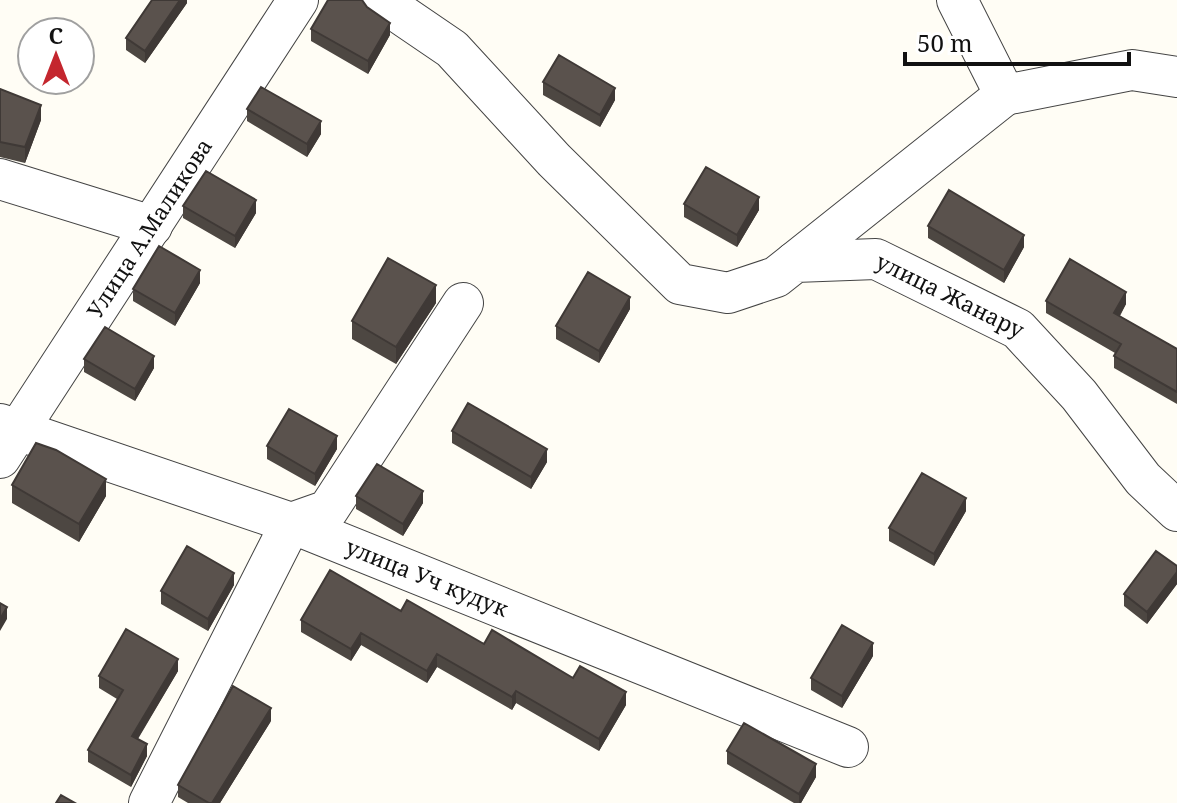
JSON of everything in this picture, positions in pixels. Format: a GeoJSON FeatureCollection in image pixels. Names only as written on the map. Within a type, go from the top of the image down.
{"type":"FeatureCollection","features":[{"type":"Feature","properties":{"kind":"street","name":"Улица А.Маликова"},"geometry":{"type":"LineString","coordinates":[[6,437],[152,226],[298,0]]}},
{"type":"Feature","properties":{"kind":"street","name":"улица Жанару"},"geometry":{"type":"LineString","coordinates":[[380,0],[452,49],[554,160],[680,284],[728,293],[776,277],[795,262],[876,259],[1018,329],[1079,395],[1143,479],[1177,511]]}},
{"type":"Feature","properties":{"kind":"street"},"geometry":{"type":"LineString","coordinates":[[957,0],[1005,95]]}},
{"type":"Feature","properties":{"kind":"street"},"geometry":{"type":"LineString","coordinates":[[795,262],[1005,95],[1132,70],[1177,77]]}},
{"type":"Feature","properties":{"kind":"street"},"geometry":{"type":"LineString","coordinates":[[0,179],[152,226]]}},
{"type":"Feature","properties":{"kind":"street"},"geometry":{"type":"LineString","coordinates":[[149,803],[291,523],[328,510],[463,303]]}},
{"type":"Feature","properties":{"kind":"street","name":"улица Уч кудук"},"geometry":{"type":"LineString","coordinates":[[6,437],[291,523],[848,747]]}},
{"type":"Feature","properties":{"kind":"building"},"geometry":{"type":"Polygon","coordinates":[[[152,0],[180,0],[145,51],[126,38],[152,0]]]}},
{"type":"Feature","properties":{"kind":"building"},"geometry":{"type":"Polygon","coordinates":[[[328,0],[362,0],[390,23],[368,61],[311,29],[328,0]]]}},
{"type":"Feature","properties":{"kind":"building"},"geometry":{"type":"Polygon","coordinates":[[[559,55],[615,88],[600,115],[543,82],[559,55]]]}},
{"type":"Feature","properties":{"kind":"building"},"geometry":{"type":"Polygon","coordinates":[[[261,87],[321,121],[307,144],[247,109],[261,87]]]}},
{"type":"Feature","properties":{"kind":"building"},"geometry":{"type":"Polygon","coordinates":[[[0,89],[41,105],[25,147],[0,142],[0,89]]]}},
{"type":"Feature","properties":{"kind":"building"},"geometry":{"type":"Polygon","coordinates":[[[706,167],[759,197],[737,235],[684,204],[706,167]]]}},
{"type":"Feature","properties":{"kind":"building"},"geometry":{"type":"Polygon","coordinates":[[[206,171],[256,200],[235,236],[183,206],[206,171]]]}},
{"type":"Feature","properties":{"kind":"building"},"geometry":{"type":"Polygon","coordinates":[[[949,190],[1024,235],[1004,270],[928,226],[949,190]]]}},
{"type":"Feature","properties":{"kind":"building"},"geometry":{"type":"Polygon","coordinates":[[[159,246],[200,270],[175,313],[133,289],[159,246]]]}},
{"type":"Feature","properties":{"kind":"building"},"geometry":{"type":"Polygon","coordinates":[[[388,258],[436,285],[396,347],[352,321],[388,258]]]}},
{"type":"Feature","properties":{"kind":"building"},"geometry":{"type":"Polygon","coordinates":[[[1070,259],[1126,292],[1114,313],[1177,349],[1177,392],[1114,356],[1121,344],[1046,301],[1070,259]]]}},
{"type":"Feature","properties":{"kind":"building"},"geometry":{"type":"Polygon","coordinates":[[[588,272],[630,297],[599,351],[556,326],[588,272]]]}},
{"type":"Feature","properties":{"kind":"building"},"geometry":{"type":"Polygon","coordinates":[[[105,327],[154,356],[135,389],[84,359],[105,327]]]}},
{"type":"Feature","properties":{"kind":"building"},"geometry":{"type":"Polygon","coordinates":[[[468,403],[547,449],[531,477],[452,431],[468,403]]]}},
{"type":"Feature","properties":{"kind":"building"},"geometry":{"type":"Polygon","coordinates":[[[289,409],[337,436],[315,474],[267,446],[289,409]]]}},
{"type":"Feature","properties":{"kind":"building"},"geometry":{"type":"Polygon","coordinates":[[[36,443],[56,450],[106,479],[79,524],[12,485],[36,443]]]}},
{"type":"Feature","properties":{"kind":"building"},"geometry":{"type":"Polygon","coordinates":[[[377,464],[423,491],[403,524],[356,496],[377,464]]]}},
{"type":"Feature","properties":{"kind":"building"},"geometry":{"type":"Polygon","coordinates":[[[922,473],[966,498],[934,554],[889,528],[922,473]]]}},
{"type":"Feature","properties":{"kind":"building"},"geometry":{"type":"Polygon","coordinates":[[[187,546],[234,573],[208,619],[161,591],[187,546]]]}},
{"type":"Feature","properties":{"kind":"building"},"geometry":{"type":"Polygon","coordinates":[[[1156,551],[1177,566],[1177,572],[1147,612],[1124,594],[1156,551]]]}},
{"type":"Feature","properties":{"kind":"building"},"geometry":{"type":"Polygon","coordinates":[[[330,570],[401,611],[407,600],[484,644],[492,630],[573,678],[580,666],[626,692],[599,739],[516,691],[512,697],[437,654],[427,671],[361,633],[351,649],[301,620],[330,570]]]}},
{"type":"Feature","properties":{"kind":"building"},"geometry":{"type":"Polygon","coordinates":[[[0,603],[7,607],[0,619],[0,603]]]}},
{"type":"Feature","properties":{"kind":"building"},"geometry":{"type":"Polygon","coordinates":[[[842,625],[873,643],[842,696],[811,678],[842,625]]]}},
{"type":"Feature","properties":{"kind":"building"},"geometry":{"type":"Polygon","coordinates":[[[126,629],[178,659],[132,736],[147,744],[131,775],[88,750],[123,690],[99,676],[126,629]]]}},
{"type":"Feature","properties":{"kind":"building"},"geometry":{"type":"Polygon","coordinates":[[[233,686],[271,708],[212,803],[209,803],[178,785],[233,686]]]}},
{"type":"Feature","properties":{"kind":"building"},"geometry":{"type":"Polygon","coordinates":[[[744,723],[816,764],[799,794],[727,751],[744,723]]]}},
{"type":"Feature","properties":{"kind":"building"},"geometry":{"type":"Polygon","coordinates":[[[61,795],[75,803],[56,803],[61,795]]]}}]}
